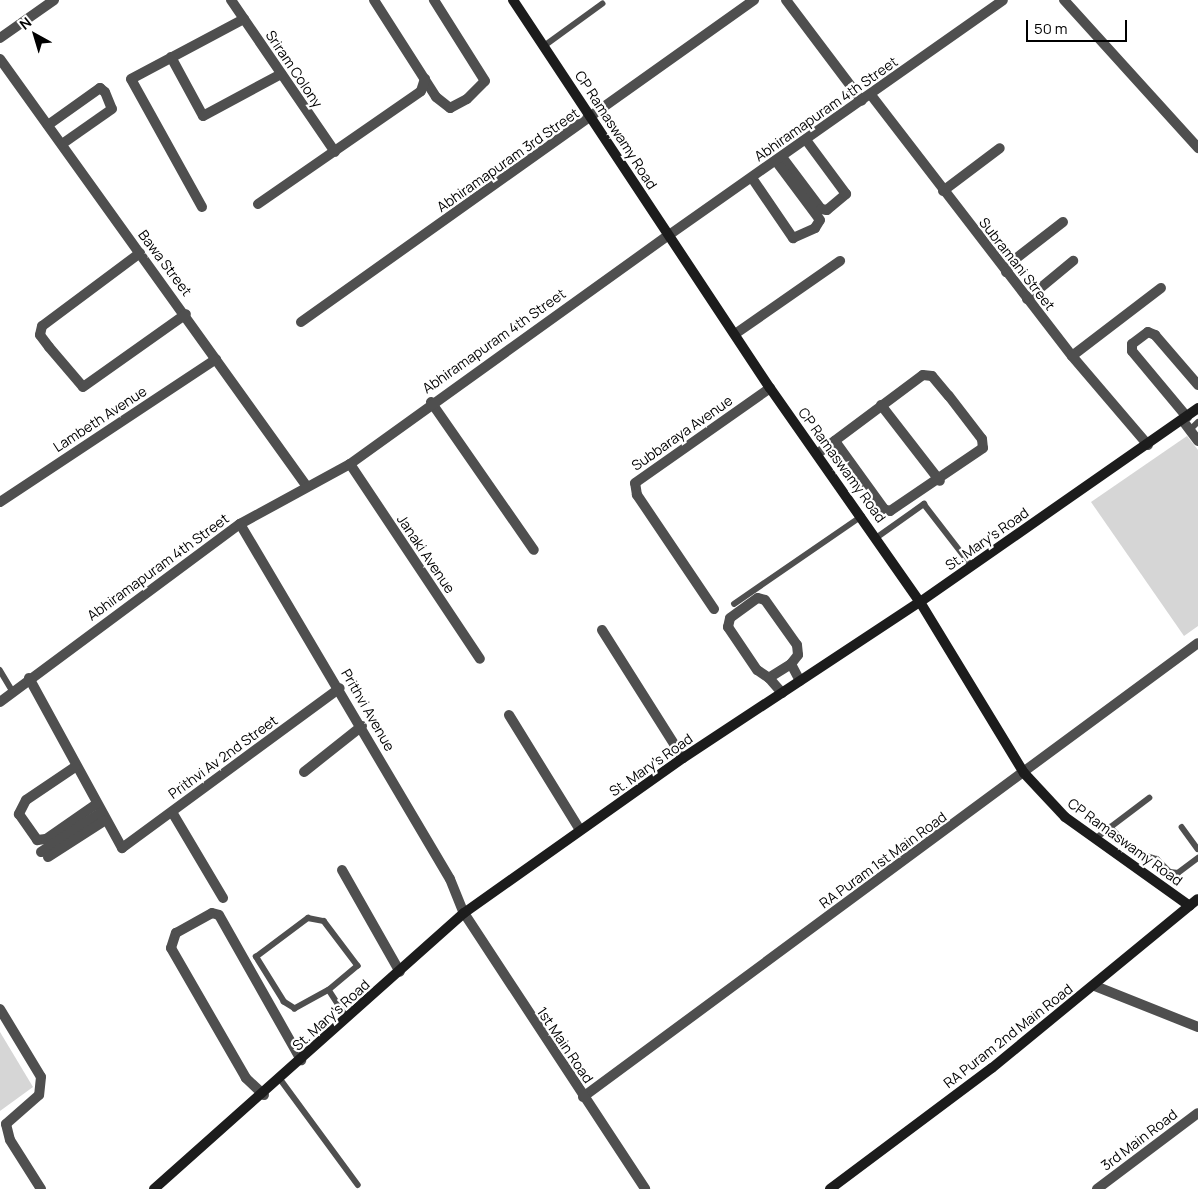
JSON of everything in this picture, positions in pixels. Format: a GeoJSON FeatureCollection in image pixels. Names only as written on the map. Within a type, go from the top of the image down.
{"type":"FeatureCollection","features":[{"type":"Feature","properties":{"kind":"main road","name":"CP Ramaswamy Road"},"geometry":{"type":"LineString","coordinates":[[513,0],[770,388],[862,516],[920,602],[1024,773],[1065,817],[1095,839],[1195,904]]}},
{"type":"Feature","properties":{"kind":"main road","name":"St. Mary's Road"},"geometry":{"type":"LineString","coordinates":[[154,1189],[264,1095],[464,913],[683,758],[920,602],[1148,445],[1198,408]]}},
{"type":"Feature","properties":{"kind":"main road","name":"RA Puram 2nd Main Road"},"geometry":{"type":"LineString","coordinates":[[830,1189],[1095,986],[1195,904]]}},
{"type":"Feature","properties":{"kind":"street"},"geometry":{"type":"LineString","coordinates":[[0,38],[54,0]]}},
{"type":"Feature","properties":{"kind":"street","name":"Sriram Colony"},"geometry":{"type":"LineString","coordinates":[[231,0],[335,152]]}},
{"type":"Feature","properties":{"kind":"street"},"geometry":{"type":"LineString","coordinates":[[374,0],[425,79],[450,108],[467,99],[485,81],[434,0]]}},
{"type":"Feature","properties":{"kind":"street","name":"Abhiramapuram 3rd Street"},"geometry":{"type":"LineString","coordinates":[[301,322],[592,119],[754,0]]}},
{"type":"Feature","properties":{"kind":"street"},"geometry":{"type":"LineString","coordinates":[[786,0],[862,101]]}},
{"type":"Feature","properties":{"kind":"street","name":"Abhiramapuram 4th Street"},"geometry":{"type":"LineString","coordinates":[[0,702],[29,678],[240,524],[306,484],[350,464],[431,402],[871,95],[1003,0]]}},
{"type":"Feature","properties":{"kind":"street"},"geometry":{"type":"LineString","coordinates":[[1064,0],[1198,148]]}},
{"type":"Feature","properties":{"kind":"street"},"geometry":{"type":"LineString","coordinates":[[202,207],[131,79],[244,19]]}},
{"type":"Feature","properties":{"kind":"street"},"geometry":{"type":"LineString","coordinates":[[171,57],[202,116],[281,74]]}},
{"type":"Feature","properties":{"kind":"street","name":"Bawa Street"},"geometry":{"type":"LineString","coordinates":[[0,59],[140,254],[186,314],[306,484]]}},
{"type":"Feature","properties":{"kind":"street"},"geometry":{"type":"LineString","coordinates":[[258,204],[335,152],[421,90],[425,79]]}},
{"type":"Feature","properties":{"kind":"street"},"geometry":{"type":"LineString","coordinates":[[48,126],[93,92],[100,88],[105,92],[112,110],[62,144]]}},
{"type":"Feature","properties":{"kind":"street","name":"Subramani Street"},"geometry":{"type":"LineString","coordinates":[[871,95],[943,191],[1072,356],[1148,445]]}},
{"type":"Feature","properties":{"kind":"street"},"geometry":{"type":"LineString","coordinates":[[779,159],[821,209],[827,210],[846,194],[806,140]]}},
{"type":"Feature","properties":{"kind":"street"},"geometry":{"type":"LineString","coordinates":[[943,191],[1000,148]]}},
{"type":"Feature","properties":{"kind":"street"},"geometry":{"type":"LineString","coordinates":[[752,178],[793,238],[815,228],[820,220],[779,159]]}},
{"type":"Feature","properties":{"kind":"street"},"geometry":{"type":"LineString","coordinates":[[1006,272],[1014,260],[1063,222]]}},
{"type":"Feature","properties":{"kind":"street"},"geometry":{"type":"LineString","coordinates":[[140,254],[42,326],[40,335],[49,347],[83,387],[186,314]]}},
{"type":"Feature","properties":{"kind":"street"},"geometry":{"type":"LineString","coordinates":[[734,334],[840,261]]}},
{"type":"Feature","properties":{"kind":"street"},"geometry":{"type":"LineString","coordinates":[[1027,299],[1073,261]]}},
{"type":"Feature","properties":{"kind":"street"},"geometry":{"type":"LineString","coordinates":[[1072,356],[1161,288]]}},
{"type":"Feature","properties":{"kind":"street"},"geometry":{"type":"LineString","coordinates":[[1198,385],[1156,335],[1148,332],[1132,344],[1132,351],[1185,419],[1190,430],[1198,440]]}},
{"type":"Feature","properties":{"kind":"street","name":"Lambeth Avenue"},"geometry":{"type":"LineString","coordinates":[[0,502],[216,359]]}},
{"type":"Feature","properties":{"kind":"street"},"geometry":{"type":"LineString","coordinates":[[817,454],[923,375],[932,376],[949,396],[982,439],[983,448],[899,509],[884,509],[835,441]]}},
{"type":"Feature","properties":{"kind":"street","name":"Subbaraya Avenue"},"geometry":{"type":"LineString","coordinates":[[714,609],[633,489],[639,480],[770,388]]}},
{"type":"Feature","properties":{"kind":"street"},"geometry":{"type":"LineString","coordinates":[[431,402],[534,550]]}},
{"type":"Feature","properties":{"kind":"street"},"geometry":{"type":"LineString","coordinates":[[881,405],[940,481]]}},
{"type":"Feature","properties":{"kind":"street","name":"Janaki Avenue"},"geometry":{"type":"LineString","coordinates":[[350,464],[480,659]]}},
{"type":"Feature","properties":{"kind":"street","name":"Prithvi Avenue"},"geometry":{"type":"LineString","coordinates":[[240,524],[362,726],[450,879],[464,913]]}},
{"type":"Feature","properties":{"kind":"street"},"geometry":{"type":"LineString","coordinates":[[769,678],[791,664],[798,655],[797,645],[765,600],[758,598],[730,618],[728,627],[757,670],[769,678],[782,693]]}},
{"type":"Feature","properties":{"kind":"street"},"geometry":{"type":"LineString","coordinates":[[602,630],[683,758]]}},
{"type":"Feature","properties":{"kind":"street","name":"RA Puram 1st Main Road"},"geometry":{"type":"LineString","coordinates":[[583,1097],[1198,643]]}},
{"type":"Feature","properties":{"kind":"street"},"geometry":{"type":"LineString","coordinates":[[791,664],[800,681]]}},
{"type":"Feature","properties":{"kind":"street"},"geometry":{"type":"LineString","coordinates":[[29,678],[100,813]]}},
{"type":"Feature","properties":{"kind":"street","name":"Prithvi Av 2nd Street"},"geometry":{"type":"LineString","coordinates":[[100,813],[122,848],[340,688]]}},
{"type":"Feature","properties":{"kind":"street"},"geometry":{"type":"LineString","coordinates":[[509,715],[580,830]]}},
{"type":"Feature","properties":{"kind":"street"},"geometry":{"type":"LineString","coordinates":[[304,772],[362,726]]}},
{"type":"Feature","properties":{"kind":"street"},"geometry":{"type":"LineString","coordinates":[[75,767],[26,800],[19,814],[37,840],[46,839],[100,813]]}},
{"type":"Feature","properties":{"kind":"street"},"geometry":{"type":"LineString","coordinates":[[172,812],[223,898]]}},
{"type":"Feature","properties":{"kind":"street"},"geometry":{"type":"LineString","coordinates":[[45,855],[100,813]]}},
{"type":"Feature","properties":{"kind":"street"},"geometry":{"type":"LineString","coordinates":[[342,870],[400,972]]}},
{"type":"Feature","properties":{"kind":"street"},"geometry":{"type":"LineString","coordinates":[[264,1095],[246,1078],[176,956],[170,943],[176,933],[212,913],[219,915],[302,1060]]}},
{"type":"Feature","properties":{"kind":"street","name":"1st Main Road"},"geometry":{"type":"LineString","coordinates":[[464,913],[645,1189]]}},
{"type":"Feature","properties":{"kind":"street"},"geometry":{"type":"LineString","coordinates":[[1095,986],[1198,1027]]}},
{"type":"Feature","properties":{"kind":"street"},"geometry":{"type":"LineString","coordinates":[[0,1009],[41,1077],[39,1095],[6,1124],[10,1140],[41,1189]]}},
{"type":"Feature","properties":{"kind":"street","name":"3rd Main Road"},"geometry":{"type":"LineString","coordinates":[[1097,1189],[1198,1112]]}},
{"type":"Feature","properties":{"kind":"lane"},"geometry":{"type":"LineString","coordinates":[[544,46],[602,4]]}},
{"type":"Feature","properties":{"kind":"lane"},"geometry":{"type":"LineString","coordinates":[[1190,430],[1198,422]]}},
{"type":"Feature","properties":{"kind":"lane"},"geometry":{"type":"LineString","coordinates":[[876,538],[924,504],[972,566]]}},
{"type":"Feature","properties":{"kind":"lane"},"geometry":{"type":"LineString","coordinates":[[734,604],[862,516]]}},
{"type":"Feature","properties":{"kind":"lane"},"geometry":{"type":"LineString","coordinates":[[0,670],[12,692]]}},
{"type":"Feature","properties":{"kind":"lane"},"geometry":{"type":"LineString","coordinates":[[1095,839],[1149,798]]}},
{"type":"Feature","properties":{"kind":"lane"},"geometry":{"type":"LineString","coordinates":[[1110,827],[1135,852],[1157,860],[1170,872],[1178,873],[1198,858]]}},
{"type":"Feature","properties":{"kind":"lane"},"geometry":{"type":"LineString","coordinates":[[1182,827],[1198,849]]}},
{"type":"Feature","properties":{"kind":"lane"},"geometry":{"type":"LineString","coordinates":[[308,918],[324,921],[358,966],[330,990],[299,1008],[290,1008],[258,962],[258,954],[308,918]]}},
{"type":"Feature","properties":{"kind":"lane"},"geometry":{"type":"LineString","coordinates":[[330,990],[347,1018]]}},
{"type":"Feature","properties":{"kind":"lane"},"geometry":{"type":"LineString","coordinates":[[280,1080],[358,1185]]}},
{"type":"Feature","properties":{"kind":"shaded area"},"geometry":{"type":"Polygon","coordinates":[[[1187,436],[1198,450],[1198,626],[1184,636],[1091,502],[1187,436]]]}},
{"type":"Feature","properties":{"kind":"shaded area"},"geometry":{"type":"Polygon","coordinates":[[[0,1032],[33,1087],[0,1111],[0,1032]]]}}]}
